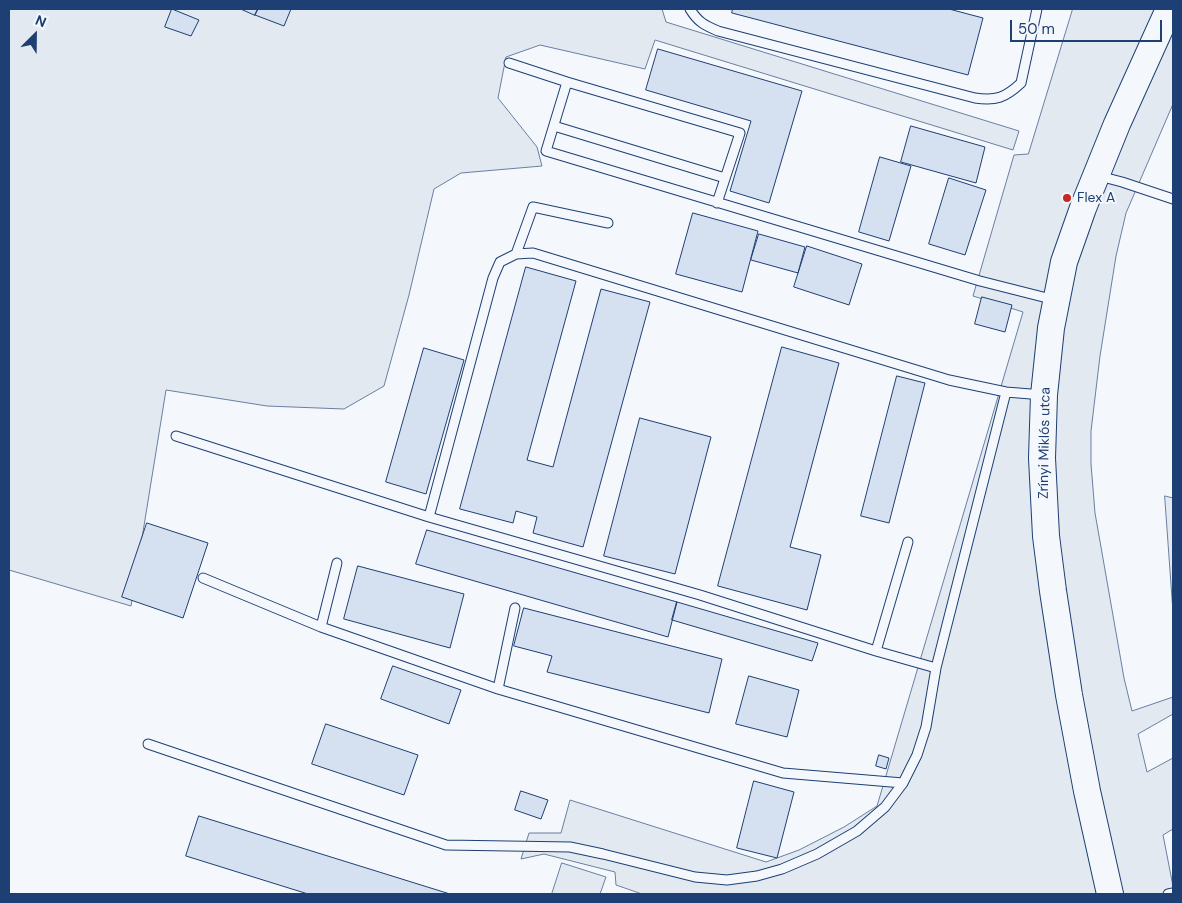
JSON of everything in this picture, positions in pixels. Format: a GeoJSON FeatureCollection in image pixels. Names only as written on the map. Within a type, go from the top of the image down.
{"type":"FeatureCollection","features":[{"type":"Feature","properties":{"kind":"main road","name":"Zrínyi Miklós utca"},"geometry":{"type":"LineString","coordinates":[[1110,894],[1087,791],[1069,695],[1053,591],[1046,536],[1042,467],[1044,396],[1056,300],[1064,262],[1083,208],[1117,124],[1169,9]]}},
{"type":"Feature","properties":{"kind":"lane"},"geometry":{"type":"LineString","coordinates":[[690,9],[705,26],[718,31],[988,100],[1004,95],[1021,83],[1038,9]]}},
{"type":"Feature","properties":{"kind":"lane"},"geometry":{"type":"LineString","coordinates":[[509,63],[740,133],[717,203]]}},
{"type":"Feature","properties":{"kind":"lane"},"geometry":{"type":"LineString","coordinates":[[567,82],[546,152],[980,281],[1056,300]]}},
{"type":"Feature","properties":{"kind":"lane"},"geometry":{"type":"LineString","coordinates":[[554,126],[725,178]]}},
{"type":"Feature","properties":{"kind":"lane"},"geometry":{"type":"LineString","coordinates":[[1096,175],[1173,199]]}},
{"type":"Feature","properties":{"kind":"lane"},"geometry":{"type":"LineString","coordinates":[[516,254],[533,207],[608,223]]}},
{"type":"Feature","properties":{"kind":"lane"},"geometry":{"type":"LineString","coordinates":[[429,517],[493,278],[500,262],[516,254],[532,253],[949,380],[1006,392],[1044,396]]}},
{"type":"Feature","properties":{"kind":"lane"},"geometry":{"type":"LineString","coordinates":[[148,744],[446,845],[570,847],[695,877],[727,880],[757,876],[782,869],[817,854],[857,831],[885,807],[903,783],[917,756],[926,727],[936,668],[1006,392]]}},
{"type":"Feature","properties":{"kind":"lane"},"geometry":{"type":"LineString","coordinates":[[176,436],[429,517],[700,595],[936,668]]}},
{"type":"Feature","properties":{"kind":"lane"},"geometry":{"type":"LineString","coordinates":[[876,651],[908,542]]}},
{"type":"Feature","properties":{"kind":"lane"},"geometry":{"type":"LineString","coordinates":[[321,627],[337,562]]}},
{"type":"Feature","properties":{"kind":"lane"},"geometry":{"type":"LineString","coordinates":[[203,578],[321,627],[498,689],[783,773],[903,783]]}},
{"type":"Feature","properties":{"kind":"lane"},"geometry":{"type":"LineString","coordinates":[[498,689],[515,608]]}},
{"type":"Feature","properties":{"kind":"lane"},"geometry":{"type":"LineString","coordinates":[[1168,894],[1173,893]]}},
{"type":"Feature","properties":{"kind":"shaded area"},"geometry":{"type":"Polygon","coordinates":[[[9,9],[662,9],[666,22],[1019,131],[1013,150],[655,40],[645,69],[540,45],[506,57],[498,98],[537,147],[542,166],[461,173],[434,189],[409,295],[384,386],[344,409],[267,406],[166,390],[131,606],[9,570],[9,9]]]}},
{"type":"Feature","properties":{"kind":"shaded area"},"geometry":{"type":"Polygon","coordinates":[[[1073,9],[1173,9],[1173,104],[1126,213],[1116,256],[1100,356],[1091,431],[1091,464],[1095,513],[1124,678],[1132,711],[1173,697],[1173,714],[1138,734],[1147,772],[1173,758],[1173,829],[1163,835],[1173,894],[642,894],[616,885],[615,872],[544,854],[521,859],[529,833],[561,833],[570,800],[766,862],[799,850],[844,827],[877,806],[1023,312],[973,296],[1014,155],[1028,154],[1073,9]]]}},
{"type":"Feature","properties":{"kind":"shaded area"},"geometry":{"type":"Polygon","coordinates":[[[1165,496],[1173,498],[1173,612],[1165,496]]]}},
{"type":"Feature","properties":{"kind":"shaded area"},"geometry":{"type":"Polygon","coordinates":[[[562,863],[606,877],[600,894],[552,894],[562,863]]]}},
{"type":"Feature","properties":{"kind":"building"},"geometry":{"type":"Polygon","coordinates":[[[172,9],[199,20],[191,36],[165,27],[172,9]]]}},
{"type":"Feature","properties":{"kind":"building"},"geometry":{"type":"Polygon","coordinates":[[[241,9],[258,9],[255,15],[241,9]]]}},
{"type":"Feature","properties":{"kind":"building"},"geometry":{"type":"Polygon","coordinates":[[[258,9],[291,9],[284,26],[255,15],[258,9]]]}},
{"type":"Feature","properties":{"kind":"building"},"geometry":{"type":"Polygon","coordinates":[[[733,9],[949,9],[983,18],[968,75],[732,13],[733,9]]]}},
{"type":"Feature","properties":{"kind":"building"},"geometry":{"type":"Polygon","coordinates":[[[658,49],[802,91],[769,203],[730,191],[751,121],[646,90],[658,49]]]}},
{"type":"Feature","properties":{"kind":"building"},"geometry":{"type":"Polygon","coordinates":[[[911,126],[985,147],[976,183],[901,162],[911,126]]]}},
{"type":"Feature","properties":{"kind":"building"},"geometry":{"type":"Polygon","coordinates":[[[880,157],[911,166],[889,241],[859,232],[880,157]]]}},
{"type":"Feature","properties":{"kind":"building"},"geometry":{"type":"Polygon","coordinates":[[[949,178],[986,190],[965,255],[929,244],[949,178]]]}},
{"type":"Feature","properties":{"kind":"building"},"geometry":{"type":"Polygon","coordinates":[[[693,213],[758,231],[742,292],[676,274],[693,213]]]}},
{"type":"Feature","properties":{"kind":"building"},"geometry":{"type":"Polygon","coordinates":[[[759,234],[805,247],[798,273],[751,260],[759,234]]]}},
{"type":"Feature","properties":{"kind":"building"},"geometry":{"type":"Polygon","coordinates":[[[807,246],[862,264],[849,305],[794,287],[807,246]]]}},
{"type":"Feature","properties":{"kind":"building"},"geometry":{"type":"Polygon","coordinates":[[[526,267],[576,281],[527,460],[553,467],[601,289],[650,302],[583,547],[533,533],[537,517],[516,511],[513,523],[460,509],[526,267]]]}},
{"type":"Feature","properties":{"kind":"building"},"geometry":{"type":"Polygon","coordinates":[[[982,297],[1012,305],[1005,332],[975,324],[982,297]]]}},
{"type":"Feature","properties":{"kind":"building"},"geometry":{"type":"Polygon","coordinates":[[[782,347],[839,363],[790,547],[821,555],[807,610],[718,586],[782,347]]]}},
{"type":"Feature","properties":{"kind":"building"},"geometry":{"type":"Polygon","coordinates":[[[424,348],[464,360],[426,494],[386,482],[424,348]]]}},
{"type":"Feature","properties":{"kind":"building"},"geometry":{"type":"Polygon","coordinates":[[[897,376],[925,383],[889,523],[861,516],[897,376]]]}},
{"type":"Feature","properties":{"kind":"building"},"geometry":{"type":"Polygon","coordinates":[[[640,418],[711,437],[675,574],[604,556],[640,418]]]}},
{"type":"Feature","properties":{"kind":"building"},"geometry":{"type":"Polygon","coordinates":[[[147,523],[208,543],[183,618],[122,597],[147,523]]]}},
{"type":"Feature","properties":{"kind":"building"},"geometry":{"type":"Polygon","coordinates":[[[427,530],[677,602],[668,637],[416,564],[427,530]]]}},
{"type":"Feature","properties":{"kind":"building"},"geometry":{"type":"Polygon","coordinates":[[[358,566],[464,594],[450,648],[344,619],[358,566]]]}},
{"type":"Feature","properties":{"kind":"building"},"geometry":{"type":"Polygon","coordinates":[[[677,602],[818,643],[812,661],[672,620],[677,602]]]}},
{"type":"Feature","properties":{"kind":"building"},"geometry":{"type":"Polygon","coordinates":[[[524,608],[722,659],[709,713],[547,672],[552,656],[514,646],[524,608]]]}},
{"type":"Feature","properties":{"kind":"building"},"geometry":{"type":"Polygon","coordinates":[[[393,666],[461,690],[449,724],[381,699],[393,666]]]}},
{"type":"Feature","properties":{"kind":"building"},"geometry":{"type":"Polygon","coordinates":[[[749,676],[799,690],[787,737],[736,724],[749,676]]]}},
{"type":"Feature","properties":{"kind":"building"},"geometry":{"type":"Polygon","coordinates":[[[326,724],[418,755],[404,795],[312,764],[326,724]]]}},
{"type":"Feature","properties":{"kind":"building"},"geometry":{"type":"Polygon","coordinates":[[[879,755],[889,758],[886,769],[876,766],[879,755]]]}},
{"type":"Feature","properties":{"kind":"building"},"geometry":{"type":"Polygon","coordinates":[[[754,781],[794,792],[777,858],[737,848],[754,781]]]}},
{"type":"Feature","properties":{"kind":"building"},"geometry":{"type":"Polygon","coordinates":[[[521,791],[548,800],[541,819],[515,810],[521,791]]]}},
{"type":"Feature","properties":{"kind":"building"},"geometry":{"type":"Polygon","coordinates":[[[199,816],[450,894],[308,894],[186,856],[199,816]]]}},
{"type":"Feature","properties":{"kind":"place","name":"Flex A"},"geometry":{"type":"Point","coordinates":[1067,198]}}]}
